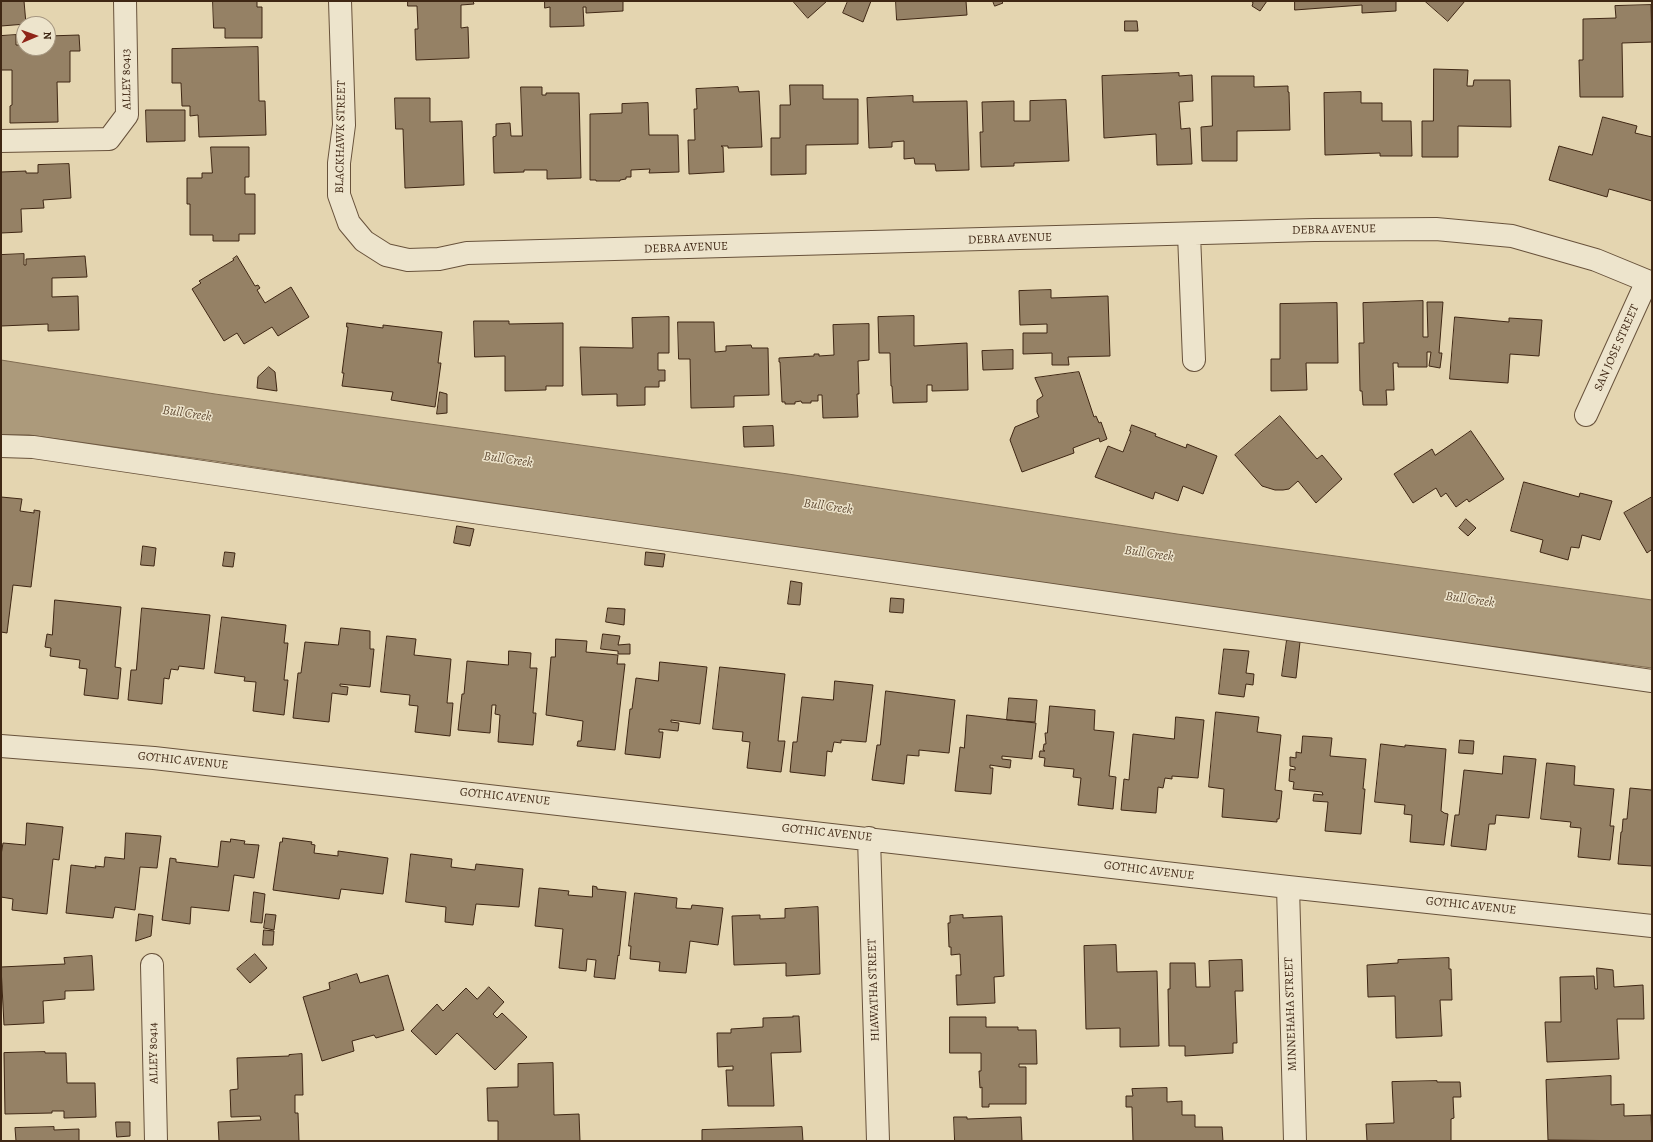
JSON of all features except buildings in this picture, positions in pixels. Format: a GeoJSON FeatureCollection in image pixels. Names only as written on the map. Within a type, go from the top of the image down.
{"type":"FeatureCollection","features":[{"type":"Feature","properties":{"kind":"street","name":"ALLEY 80413"},"geometry":{"type":"LineString","coordinates":[[1,141],[109,139],[127,115],[125,1]]}},
{"type":"Feature","properties":{"kind":"street","name":"BLACKHAWK STREET"},"geometry":{"type":"LineString","coordinates":[[340,1],[344,125],[339,162],[339,195],[349,223],[364,241]]}},
{"type":"Feature","properties":{"kind":"street","name":"DEBRA AVENUE"},"geometry":{"type":"LineString","coordinates":[[364,241],[386,254],[408,260],[439,259],[467,253],[1314,230],[1436,229],[1512,236],[1596,260],[1650,282]]}},
{"type":"Feature","properties":{"kind":"street"},"geometry":{"type":"LineString","coordinates":[[1189,234],[1194,360]]}},
{"type":"Feature","properties":{"kind":"street","name":"SAN JOSE STREET"},"geometry":{"type":"LineString","coordinates":[[1586,415],[1650,282]]}},
{"type":"Feature","properties":{"kind":"street"},"geometry":{"type":"LineString","coordinates":[[1,446],[33,447],[494,515],[1652,681]]}},
{"type":"Feature","properties":{"kind":"street","name":"GOTHIC AVENUE"},"geometry":{"type":"LineString","coordinates":[[1,746],[154,758],[869,838],[1288,887],[1652,926]]}},
{"type":"Feature","properties":{"kind":"street","name":"HIAWATHA STREET"},"geometry":{"type":"LineString","coordinates":[[869,838],[878,1141]]}},
{"type":"Feature","properties":{"kind":"street","name":"MINNEHAHA STREET"},"geometry":{"type":"LineString","coordinates":[[1288,887],[1295,1141]]}},
{"type":"Feature","properties":{"kind":"street","name":"ALLEY 80414"},"geometry":{"type":"LineString","coordinates":[[152,965],[156,1141]]}},
{"type":"Feature","properties":{"kind":"water","name":"Bull Creek"},"geometry":{"type":"Polygon","coordinates":[[[1,360],[215,394],[788,474],[1177,534],[1652,600],[1652,668],[1198,607],[785,547],[215,461],[29,435],[1,435],[1,360]]]}}]}
